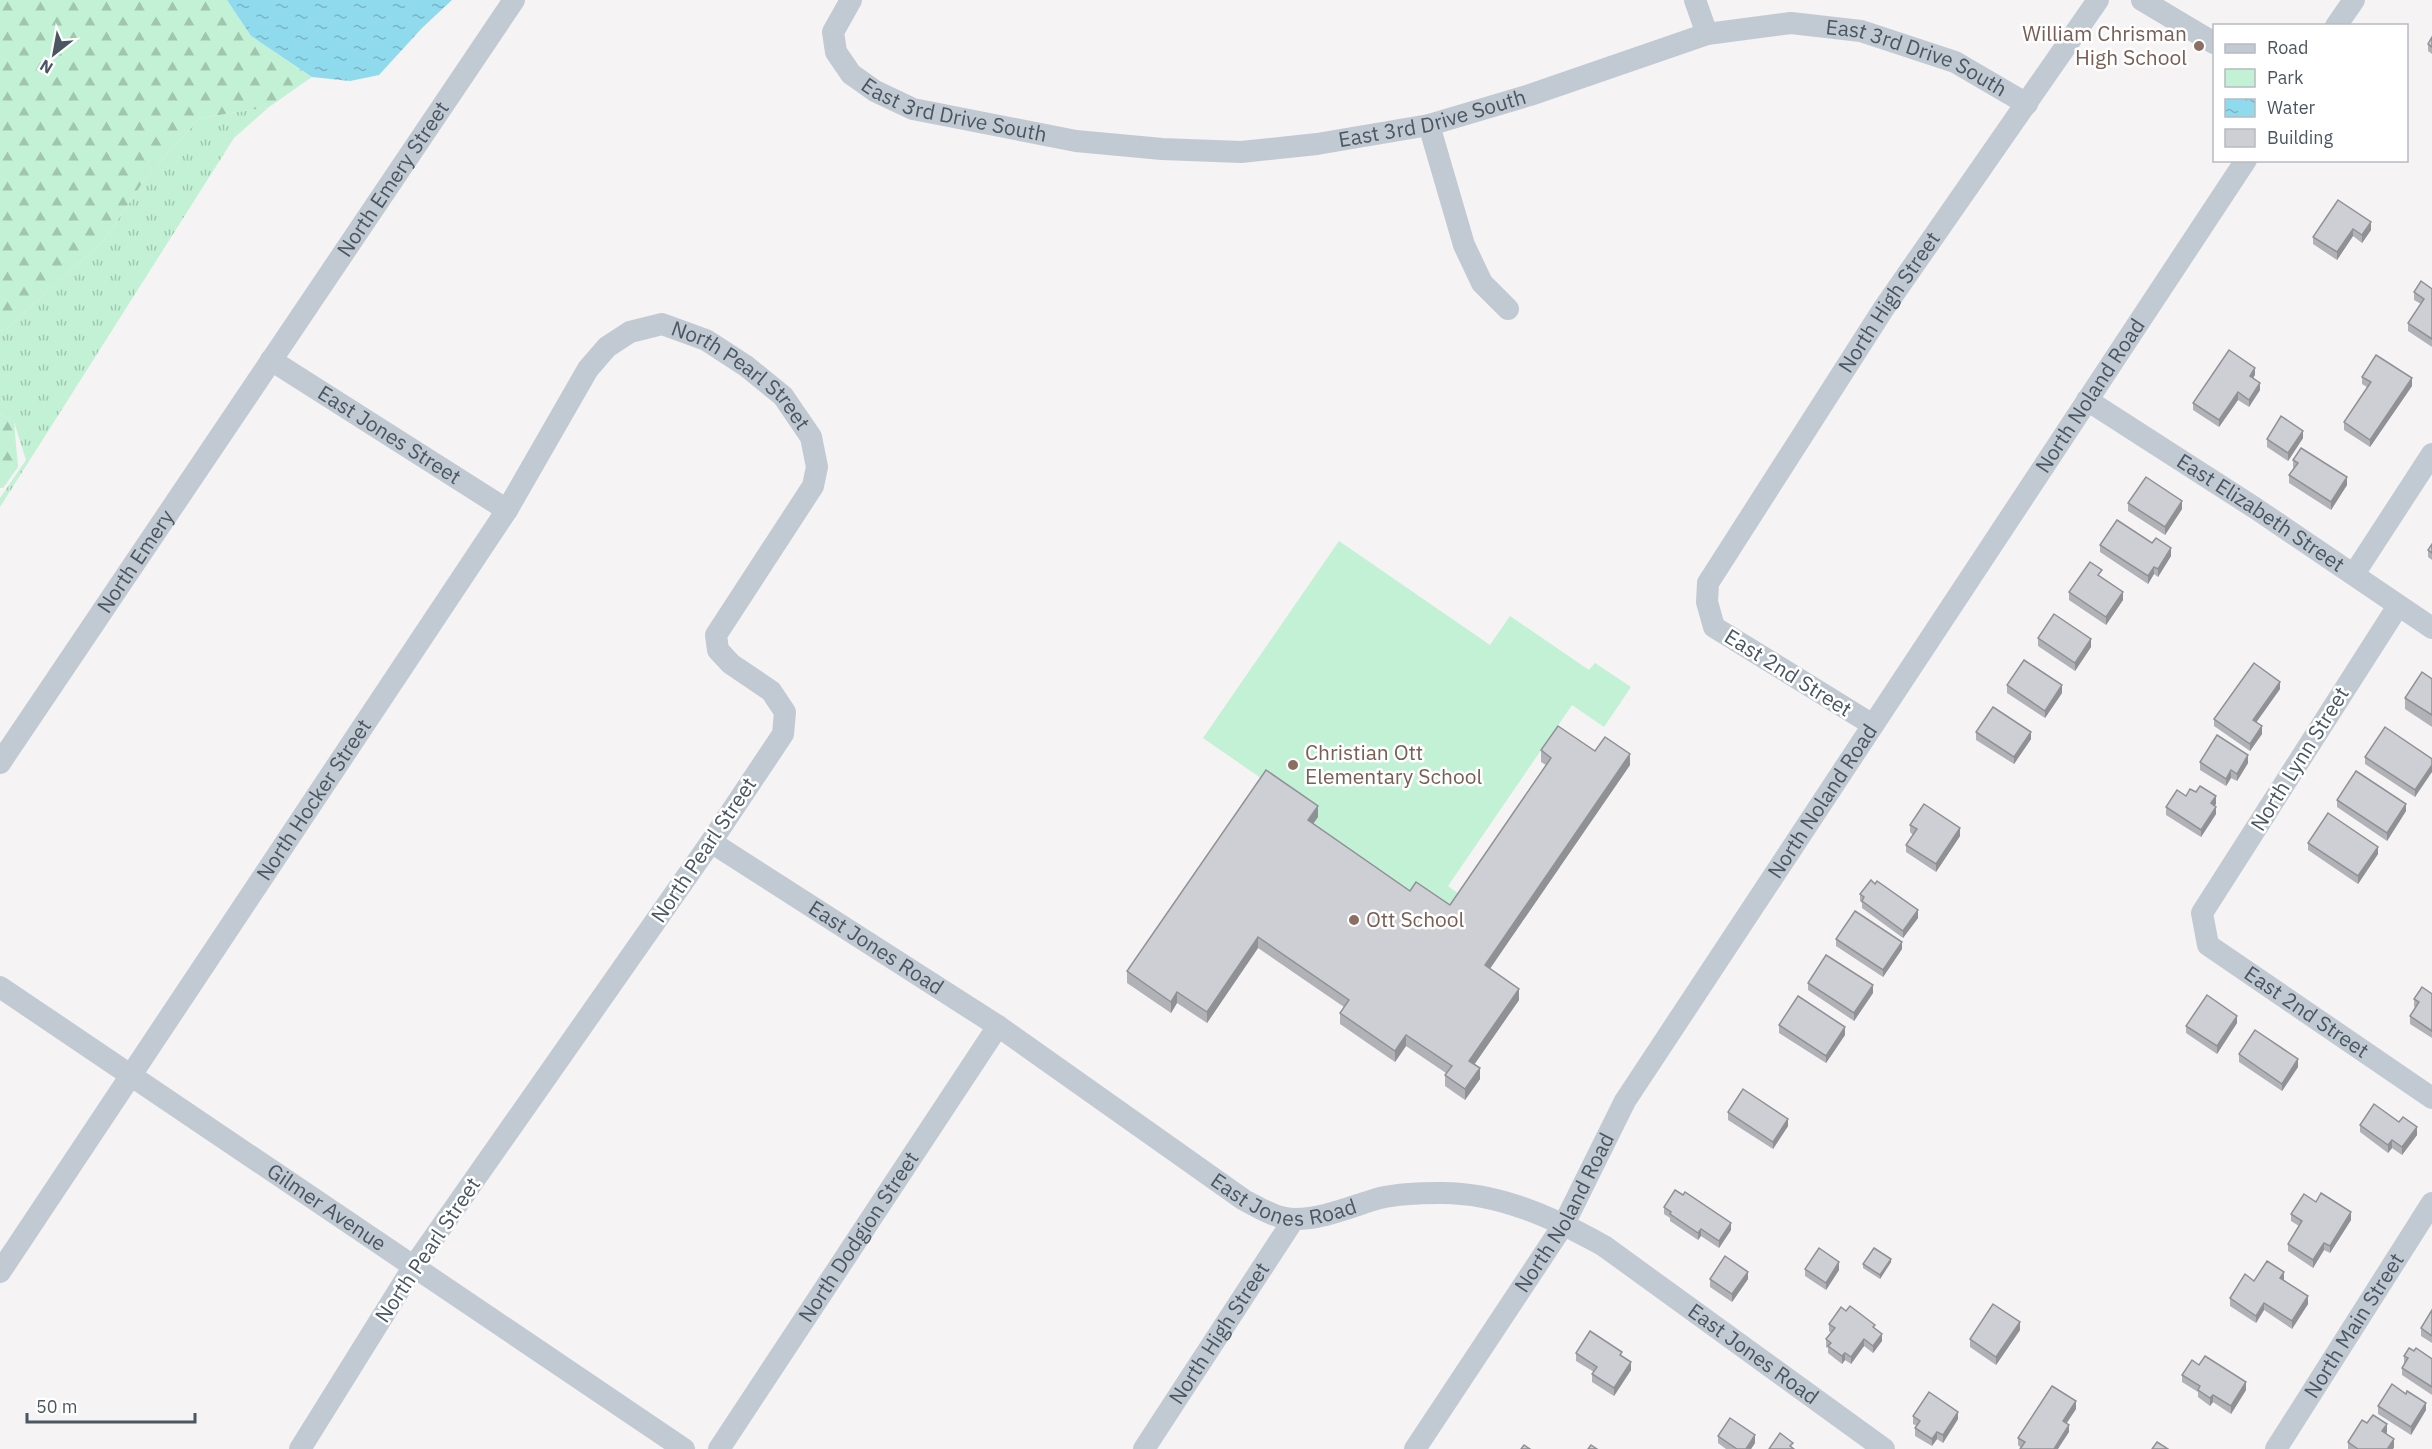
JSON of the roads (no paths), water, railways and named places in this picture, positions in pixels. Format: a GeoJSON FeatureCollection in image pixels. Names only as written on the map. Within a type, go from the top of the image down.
{"type":"FeatureCollection","features":[{"type":"Feature","properties":{"kind":"street","name":"North Emery Street"},"geometry":{"type":"LineString","coordinates":[[271,360],[514,0]]}},
{"type":"Feature","properties":{"kind":"street","name":"East 3rd Drive South"},"geometry":{"type":"LineString","coordinates":[[851,0],[833,32],[836,52],[851,74],[875,91],[913,109],[1076,141],[1162,149],[1241,152],[1317,144],[1429,125],[1530,95],[1707,34],[1791,23],[1861,31],[1955,62],[2027,104]]}},
{"type":"Feature","properties":{"kind":"street"},"geometry":{"type":"LineString","coordinates":[[1695,0],[1707,34]]}},
{"type":"Feature","properties":{"kind":"street","name":"North High Street"},"geometry":{"type":"LineString","coordinates":[[1710,615],[1707,602],[1708,583],[1884,308],[2098,0]]}},
{"type":"Feature","properties":{"kind":"street"},"geometry":{"type":"LineString","coordinates":[[2142,0],[2213,42]]}},
{"type":"Feature","properties":{"kind":"street"},"geometry":{"type":"LineString","coordinates":[[2337,24],[2354,0]]}},
{"type":"Feature","properties":{"kind":"street"},"geometry":{"type":"LineString","coordinates":[[1429,125],[1464,245],[1482,283],[1508,309]]}},
{"type":"Feature","properties":{"kind":"street","name":"North Noland Road"},"geometry":{"type":"LineString","coordinates":[[1415,1449],[1564,1224],[1625,1101],[2245,162]]}},
{"type":"Feature","properties":{"kind":"street","name":"North Pearl Street"},"geometry":{"type":"LineString","coordinates":[[300,1449],[414,1266],[711,842],[783,734],[785,712],[771,691],[724,657],[718,650],[716,635],[813,486],[817,467],[811,437],[783,396],[746,366],[706,340],[662,324],[630,333]]}},
{"type":"Feature","properties":{"kind":"street","name":"North Hocker Street"},"geometry":{"type":"LineString","coordinates":[[0,1272],[507,510],[588,369],[607,348],[630,333]]}},
{"type":"Feature","properties":{"kind":"street","name":"East Jones Street"},"geometry":{"type":"LineString","coordinates":[[271,360],[507,510]]}},
{"type":"Feature","properties":{"kind":"street","name":"North Emery"},"geometry":{"type":"LineString","coordinates":[[0,764],[271,360]]}},
{"type":"Feature","properties":{"kind":"street","name":"East Elizabeth Street"},"geometry":{"type":"LineString","coordinates":[[2087,400],[2256,508],[2432,628]]}},
{"type":"Feature","properties":{"kind":"street"},"geometry":{"type":"LineString","coordinates":[[2354,574],[2432,454]]}},
{"type":"Feature","properties":{"kind":"street","name":"North Lynn Street"},"geometry":{"type":"LineString","coordinates":[[2202,913],[2398,606]]}},
{"type":"Feature","properties":{"kind":"street","name":"East 2nd Street"},"geometry":{"type":"LineString","coordinates":[[1710,615],[1713,627],[1873,725]]}},
{"type":"Feature","properties":{"kind":"street","name":"East Jones Road"},"geometry":{"type":"LineString","coordinates":[[711,842],[998,1026],[1244,1200],[1273,1215],[1294,1219],[1318,1216],[1383,1197],[1441,1193],[1497,1200],[1564,1224],[1604,1246],[1884,1449]]}},
{"type":"Feature","properties":{"kind":"street","name":"East 2nd Street"},"geometry":{"type":"LineString","coordinates":[[2202,913],[2208,945],[2432,1098]]}},
{"type":"Feature","properties":{"kind":"street","name":"Gilmer Avenue"},"geometry":{"type":"LineString","coordinates":[[0,987],[684,1449]]}},
{"type":"Feature","properties":{"kind":"street","name":"North Dodgion Street"},"geometry":{"type":"LineString","coordinates":[[719,1449],[998,1026]]}},
{"type":"Feature","properties":{"kind":"street","name":"North Main Street"},"geometry":{"type":"LineString","coordinates":[[2276,1449],[2432,1203]]}},
{"type":"Feature","properties":{"kind":"street","name":"North High Street"},"geometry":{"type":"LineString","coordinates":[[1144,1449],[1294,1219]]}},
{"type":"Feature","properties":{"kind":"water"},"geometry":{"type":"Polygon","coordinates":[[[227,0],[452,0],[422,28],[379,75],[350,81],[312,77],[251,36],[227,0]]]}},
{"type":"Feature","properties":{"kind":"place","name":"William Chrisman High School"},"geometry":{"type":"Point","coordinates":[2199,46]}},
{"type":"Feature","properties":{"kind":"place","name":"Christian Ott Elementary School"},"geometry":{"type":"Point","coordinates":[1293,765]}},
{"type":"Feature","properties":{"kind":"place","name":"Ott School"},"geometry":{"type":"Point","coordinates":[1354,920]}}]}
